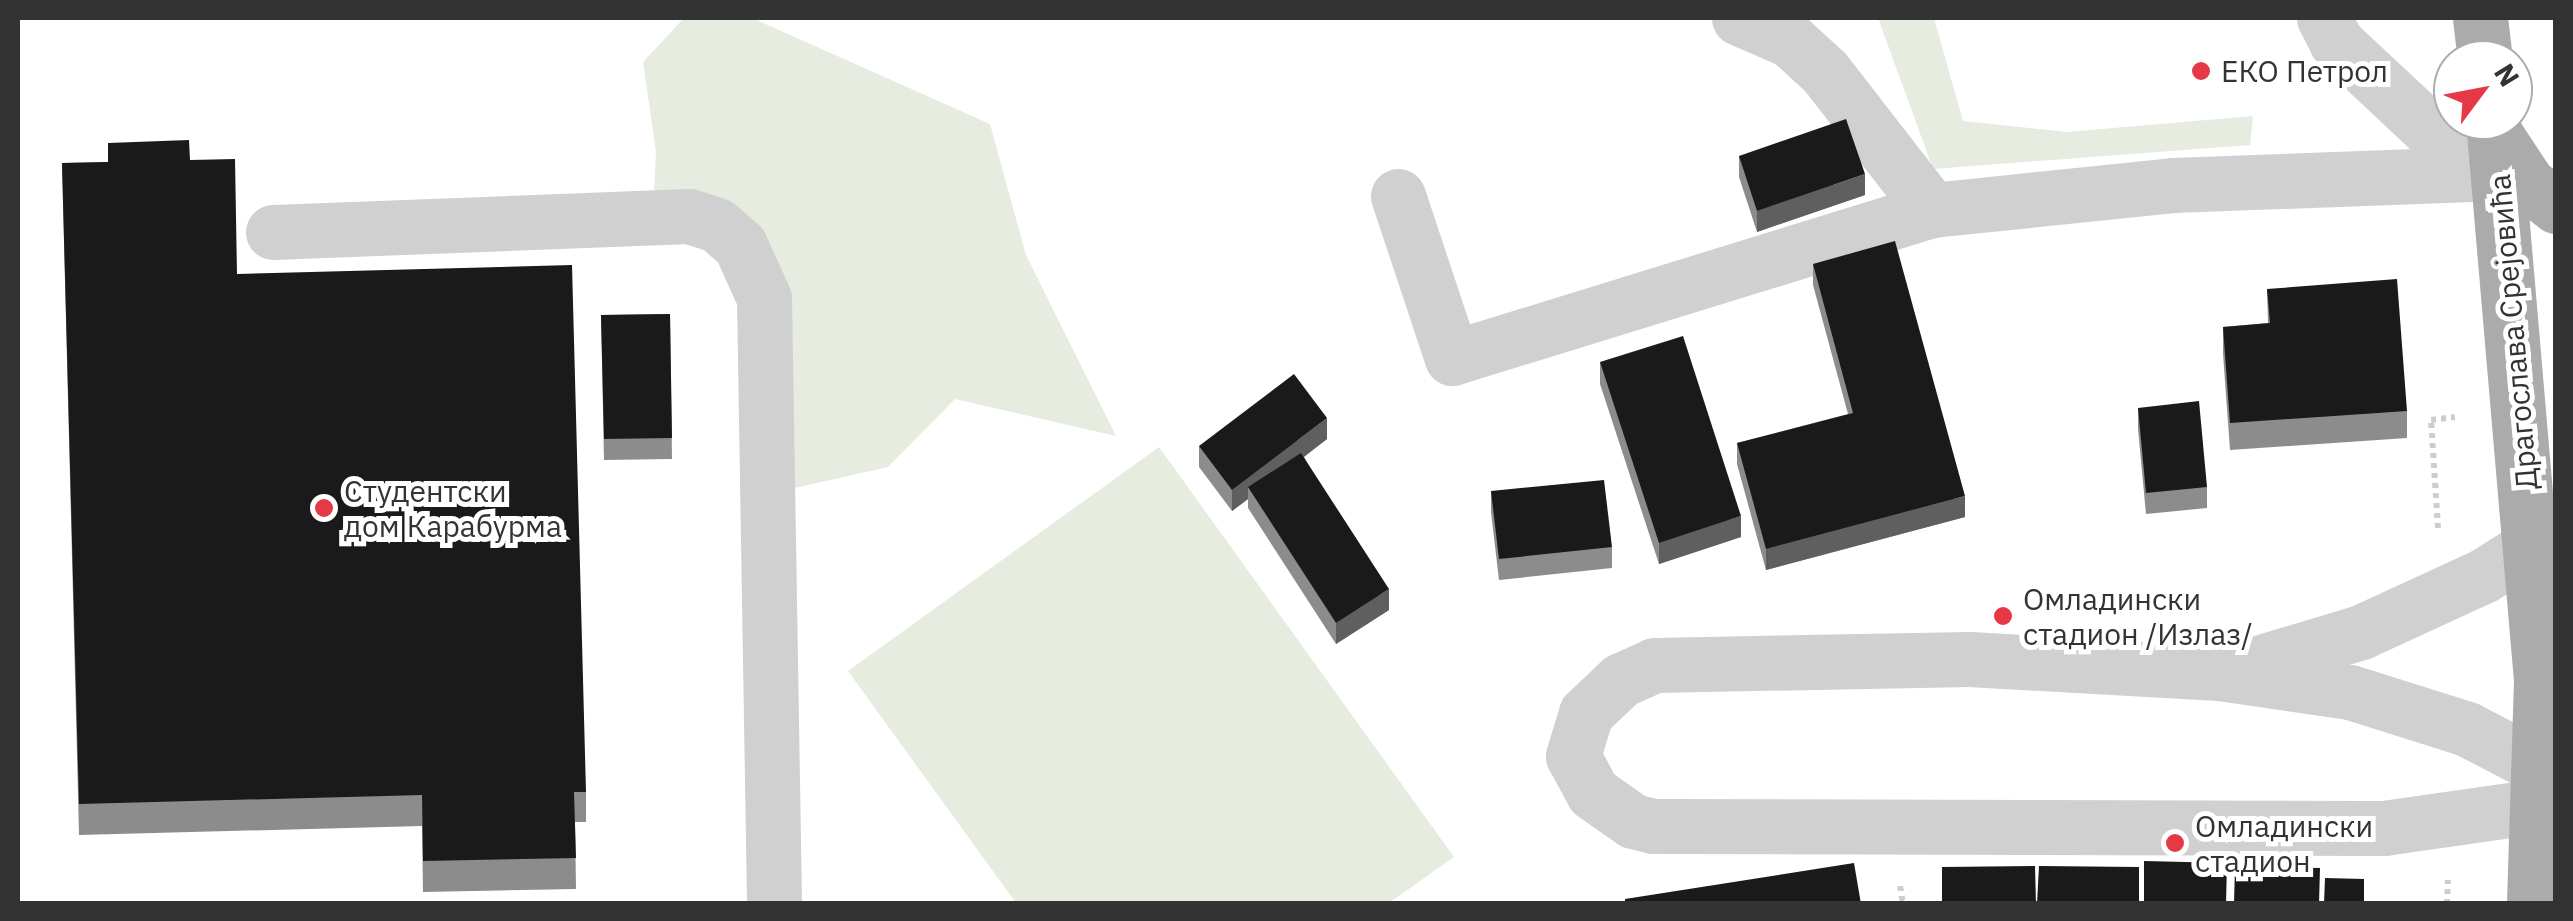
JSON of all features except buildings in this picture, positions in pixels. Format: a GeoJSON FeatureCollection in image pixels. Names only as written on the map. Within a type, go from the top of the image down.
{"type":"FeatureCollection","features":[{"type":"Feature","properties":{"kind":"main road"},"geometry":{"type":"LineString","coordinates":[[2496,142],[2528,184],[2556,206]]}},
{"type":"Feature","properties":{"kind":"main road","name":"Драгослава Срејовића"},"geometry":{"type":"LineString","coordinates":[[2496,142],[2545,569],[2544,791],[2534,904]]}},
{"type":"Feature","properties":{"kind":"lane"},"geometry":{"type":"LineString","coordinates":[[1738,18],[1790,40],[1825,72],[1932,210]]}},
{"type":"Feature","properties":{"kind":"lane"},"geometry":{"type":"LineString","coordinates":[[2324,18],[2336,42],[2428,128],[2496,142]]}},
{"type":"Feature","properties":{"kind":"lane"},"geometry":{"type":"LineString","coordinates":[[1398,196],[1452,358],[1932,210],[2172,186],[2496,142]]}},
{"type":"Feature","properties":{"kind":"lane"},"geometry":{"type":"LineString","coordinates":[[273,232],[689,216],[717,224],[740,246],[764,298],[774,904]]}},
{"type":"Feature","properties":{"kind":"lane"},"geometry":{"type":"LineString","coordinates":[[2219,673],[2360,632],[2483,576],[2545,569]]}},
{"type":"Feature","properties":{"kind":"lane"},"geometry":{"type":"LineString","coordinates":[[1969,659],[2219,673],[2398,704],[2467,728],[2544,791],[2384,828],[1653,826],[1633,821],[1592,793],[1574,756],[1586,712],[1605,692],[1638,672],[1672,661],[1969,659]]}},
{"type":"Feature","properties":{"kind":"shaded area"},"geometry":{"type":"Polygon","coordinates":[[[684,18],[752,18],[990,124],[1026,255],[1116,436],[955,399],[888,467],[768,494],[757,269],[653,217],[656,152],[643,62],[684,18]]]}},
{"type":"Feature","properties":{"kind":"shaded area"},"geometry":{"type":"Polygon","coordinates":[[[1878,18],[1934,18],[1963,121],[2067,132],[2253,116],[2250,145],[1933,169],[1878,18]]]}},
{"type":"Feature","properties":{"kind":"shaded area"},"geometry":{"type":"Polygon","coordinates":[[[1159,447],[1454,857],[1389,903],[1016,903],[848,671],[1159,447]]]}},
{"type":"Feature","properties":{"kind":"place","name":"ЕКО Петрол"},"geometry":{"type":"Point","coordinates":[2201,71]}},
{"type":"Feature","properties":{"kind":"place","name":"Студентски дом Карабурма"},"geometry":{"type":"Point","coordinates":[324,508]}},
{"type":"Feature","properties":{"kind":"place","name":"Омладински стадион /Излаз/"},"geometry":{"type":"Point","coordinates":[2003,616]}},
{"type":"Feature","properties":{"kind":"place","name":"Омладински стадион"},"geometry":{"type":"Point","coordinates":[2175,843]}}]}
